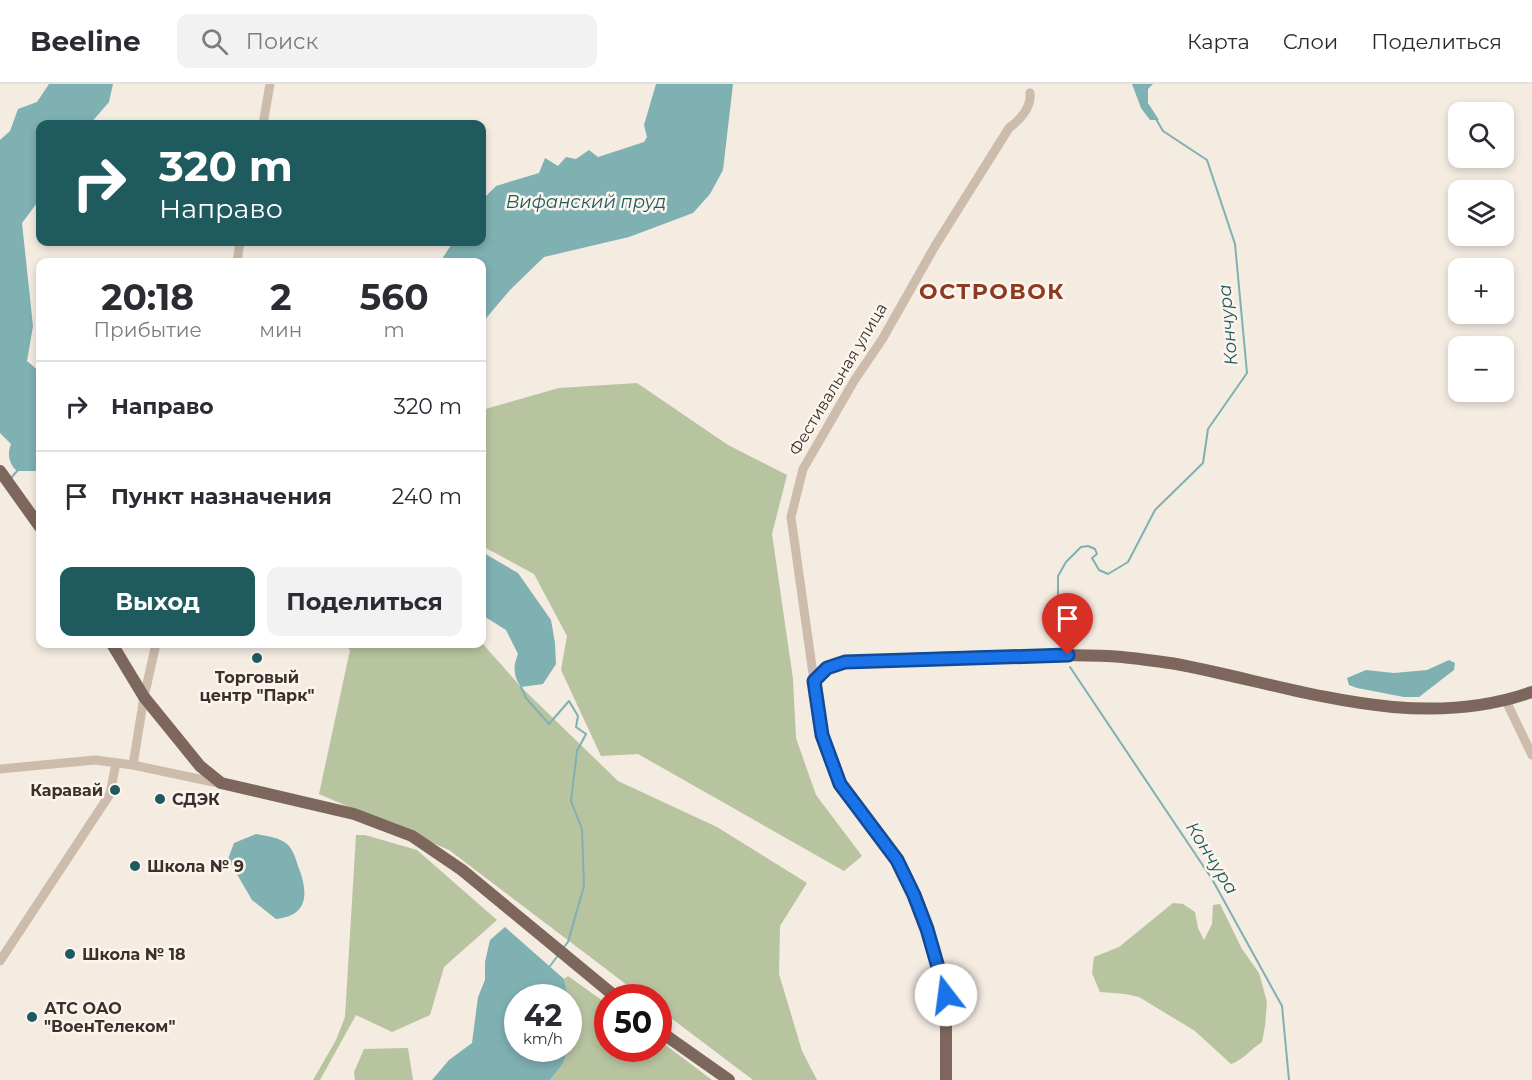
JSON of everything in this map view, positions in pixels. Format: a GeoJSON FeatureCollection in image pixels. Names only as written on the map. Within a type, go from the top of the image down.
{"type":"FeatureCollection","features":[{"type":"Feature","properties":{"kind":"main road"},"geometry":{"type":"LineString","coordinates":[[0,471],[36,521]]}},
{"type":"Feature","properties":{"kind":"main road"},"geometry":{"type":"LineString","coordinates":[[114,648],[144,697],[194,759],[221,783],[354,814],[412,836],[462,870],[599,984]]}},
{"type":"Feature","properties":{"kind":"main road"},"geometry":{"type":"LineString","coordinates":[[814,681],[827,668],[845,662],[1088,655],[1174,664],[1338,700],[1405,709],[1431,710],[1469,707],[1506,701],[1532,692]]}},
{"type":"Feature","properties":{"kind":"main road","name":"Фестивальная улица"},"geometry":{"type":"LineString","coordinates":[[814,681],[822,735],[840,784],[897,860],[914,895],[933,946],[946,995],[946,1080]]}},
{"type":"Feature","properties":{"kind":"main road"},"geometry":{"type":"LineString","coordinates":[[672,1040],[729,1080]]}},
{"type":"Feature","properties":{"kind":"street"},"geometry":{"type":"LineString","coordinates":[[264,120],[270,84]]}},
{"type":"Feature","properties":{"kind":"street","name":"Фестивальная улица"},"geometry":{"type":"LineString","coordinates":[[814,681],[790,517],[803,469],[854,381],[883,338],[935,246],[1009,128],[1020,120],[1031,99],[1030,93]]}},
{"type":"Feature","properties":{"kind":"street"},"geometry":{"type":"LineString","coordinates":[[133,765],[144,697],[155,648]]}},
{"type":"Feature","properties":{"kind":"street"},"geometry":{"type":"LineString","coordinates":[[1506,701],[1532,755]]}},
{"type":"Feature","properties":{"kind":"street"},"geometry":{"type":"LineString","coordinates":[[1,770],[95,760],[133,765],[221,783]]}},
{"type":"Feature","properties":{"kind":"street"},"geometry":{"type":"LineString","coordinates":[[0,962],[110,794],[116,763]]}},
{"type":"Feature","properties":{"kind":"green space"},"geometry":{"type":"Polygon","coordinates":[[[637,383],[728,445],[787,475],[772,534],[793,679],[796,738],[816,795],[862,856],[844,871],[638,754],[601,756],[561,670],[567,636],[534,574],[486,548],[486,409],[559,388],[637,383]]]}},
{"type":"Feature","properties":{"kind":"green space"},"geometry":{"type":"Polygon","coordinates":[[[348,648],[486,648],[521,687],[618,781],[717,827],[807,883],[780,926],[779,974],[802,1051],[817,1080],[753,1080],[672,1019],[672,984],[626,984],[449,850],[319,794],[350,650],[348,648]]]}},
{"type":"Feature","properties":{"kind":"green space"},"geometry":{"type":"Polygon","coordinates":[[[356,835],[365,835],[417,850],[497,920],[444,967],[430,1015],[392,1032],[356,1015],[320,1080],[313,1080],[336,1040],[345,1017],[356,835]]]}},
{"type":"Feature","properties":{"kind":"green space"},"geometry":{"type":"Polygon","coordinates":[[[1173,903],[1183,904],[1195,912],[1198,928],[1204,940],[1212,924],[1213,905],[1220,904],[1242,949],[1259,973],[1267,1002],[1262,1042],[1231,1064],[1195,1031],[1139,997],[1100,992],[1092,973],[1094,957],[1119,947],[1173,903]]]}},
{"type":"Feature","properties":{"kind":"green space"},"geometry":{"type":"Polygon","coordinates":[[[568,976],[579,984],[565,984],[564,979],[568,976]]]}},
{"type":"Feature","properties":{"kind":"green space"},"geometry":{"type":"Polygon","coordinates":[[[582,986],[594,995],[594,1062],[672,1062],[672,1050],[712,1080],[550,1080],[563,1062],[582,1062],[582,986]]]}},
{"type":"Feature","properties":{"kind":"green space"},"geometry":{"type":"Polygon","coordinates":[[[408,1048],[413,1080],[355,1080],[354,1072],[364,1049],[408,1048]]]}},
{"type":"Feature","properties":{"kind":"water"},"geometry":{"type":"Polygon","coordinates":[[[49,84],[113,84],[109,102],[93,120],[36,120],[36,204],[22,223],[33,326],[27,361],[36,369],[36,471],[17,471],[10,459],[11,444],[0,433],[0,140],[10,131],[18,109],[37,102],[49,84]]]}},
{"type":"Feature","properties":{"kind":"water","name":"Вифанский пруд"},"geometry":{"type":"Polygon","coordinates":[[[656,84],[733,84],[723,170],[710,194],[693,213],[629,237],[544,257],[510,290],[486,318],[486,258],[443,258],[450,246],[486,246],[486,196],[496,186],[539,173],[545,158],[558,166],[566,157],[576,159],[589,150],[598,157],[644,142],[647,137],[644,125],[656,84]]]}},
{"type":"Feature","properties":{"kind":"water"},"geometry":{"type":"Polygon","coordinates":[[[1132,84],[1153,84],[1148,89],[1148,103],[1159,120],[1150,120],[1141,108],[1132,84]]]}},
{"type":"Feature","properties":{"kind":"water"},"geometry":{"type":"Polygon","coordinates":[[[486,554],[518,573],[551,620],[556,664],[543,684],[521,687],[516,679],[515,671],[518,654],[506,630],[486,618],[486,554]]]}},
{"type":"Feature","properties":{"kind":"water"},"geometry":{"type":"Polygon","coordinates":[[[1449,660],[1455,663],[1454,670],[1419,697],[1404,697],[1357,688],[1349,685],[1347,678],[1366,670],[1394,673],[1427,670],[1449,660]]]}},
{"type":"Feature","properties":{"kind":"water"},"geometry":{"type":"Polygon","coordinates":[[[256,834],[285,842],[295,858],[304,884],[304,901],[301,908],[287,917],[276,919],[252,900],[228,859],[234,843],[256,834]]]}},
{"type":"Feature","properties":{"kind":"water"},"geometry":{"type":"Polygon","coordinates":[[[505,927],[564,979],[565,984],[504,984],[504,1062],[563,1062],[550,1080],[432,1080],[449,1060],[472,1043],[478,997],[485,980],[485,962],[490,940],[505,927]]]}},
{"type":"Feature","properties":{"kind":"waterway","name":"Кончура"},"geometry":{"type":"LineString","coordinates":[[1063,645],[1058,611],[1058,576],[1066,562],[1081,547],[1088,546],[1095,549],[1097,554],[1092,558],[1099,570],[1108,574],[1128,562],[1155,510],[1203,463],[1208,429],[1247,373],[1235,244],[1207,160],[1163,131],[1156,119]]}},
{"type":"Feature","properties":{"kind":"waterway"},"geometry":{"type":"LineString","coordinates":[[10,479],[18,470]]}},
{"type":"Feature","properties":{"kind":"waterway","name":"Кончура"},"geometry":{"type":"LineString","coordinates":[[1070,667],[1212,879],[1282,1006],[1289,1080]]}},
{"type":"Feature","properties":{"kind":"waterway"},"geometry":{"type":"LineString","coordinates":[[521,687],[526,698],[549,724],[569,701],[578,716],[576,727],[586,734],[577,751],[571,801],[582,829],[584,886],[568,942],[564,947]]}},
{"type":"Feature","properties":{"kind":"waterway"},"geometry":{"type":"LineString","coordinates":[[550,966],[559,954]]}},
{"type":"Feature","properties":{"kind":"place","name":"Торговый центр \"Парк\""},"geometry":{"type":"Point","coordinates":[257,658]}},
{"type":"Feature","properties":{"kind":"place","name":"Каравай"},"geometry":{"type":"Point","coordinates":[115,790]}},
{"type":"Feature","properties":{"kind":"place","name":"СДЭК"},"geometry":{"type":"Point","coordinates":[160,799]}},
{"type":"Feature","properties":{"kind":"place","name":"Школа № 9"},"geometry":{"type":"Point","coordinates":[135,866]}},
{"type":"Feature","properties":{"kind":"place","name":"Школа № 18"},"geometry":{"type":"Point","coordinates":[70,954]}},
{"type":"Feature","properties":{"kind":"place","name":"АТС ОАО \"ВоенТелеком\""},"geometry":{"type":"Point","coordinates":[32,1017]}},
{"type":"Feature","properties":{"kind":"district","name":"ОСТРОВОК"},"geometry":{"type":"Point","coordinates":[992,291]}},
{"type":"Feature","properties":{"kind":"route"},"geometry":{"type":"LineString","coordinates":[[946,995],[927,929],[897,860],[840,784],[822,735],[814,681],[827,668],[845,662],[1068,655]]}}]}
